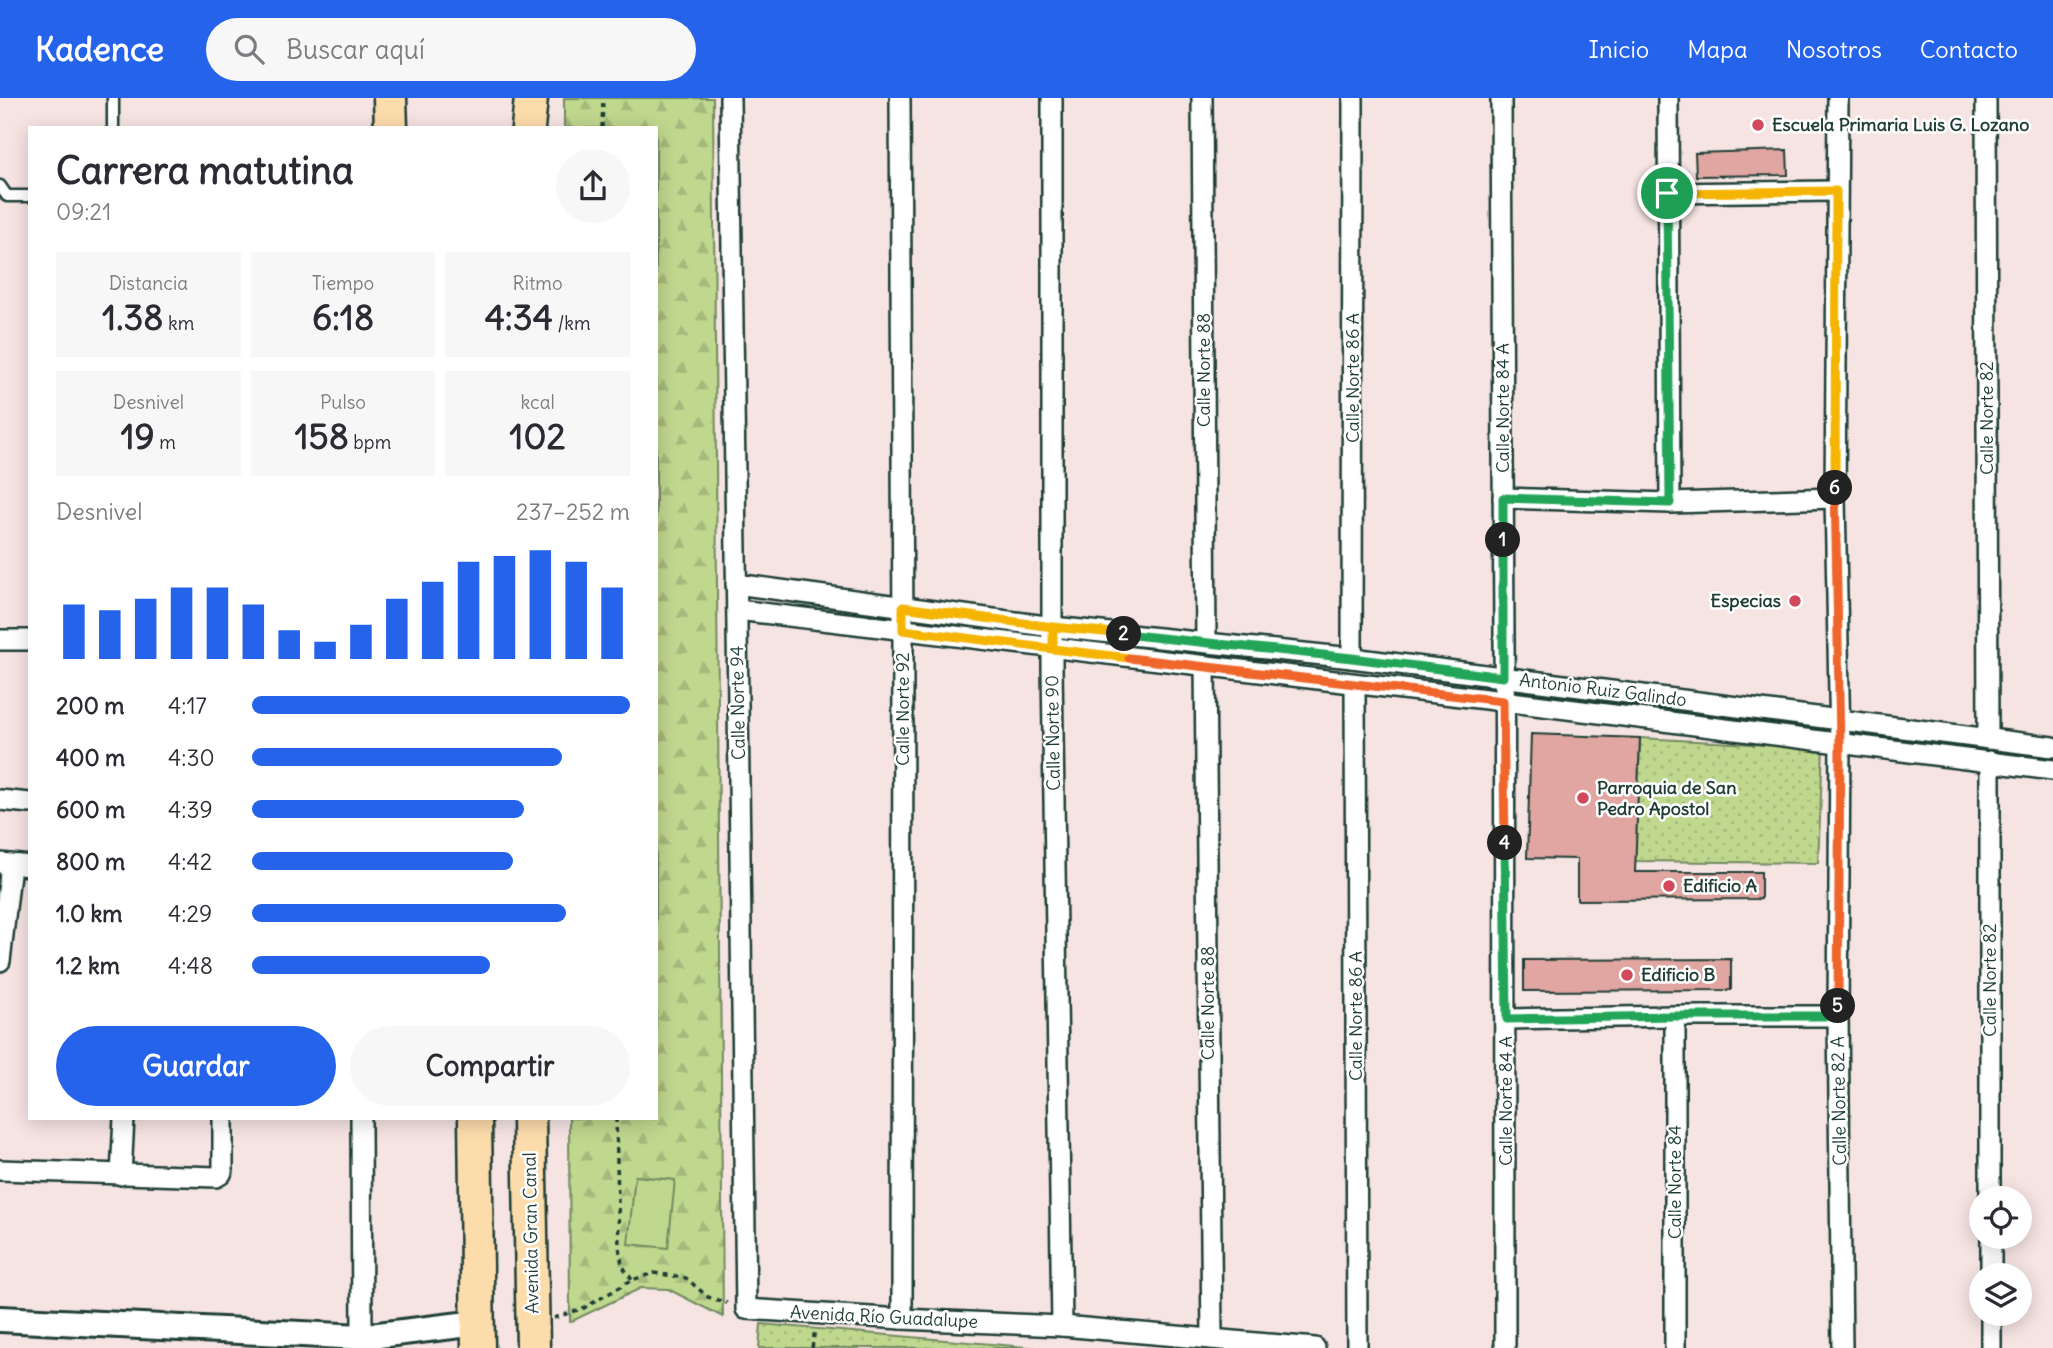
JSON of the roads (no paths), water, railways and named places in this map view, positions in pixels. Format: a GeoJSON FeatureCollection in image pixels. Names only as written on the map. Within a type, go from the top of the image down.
{"type":"FeatureCollection","features":[{"type":"Feature","properties":{"kind":"main road"},"geometry":{"type":"LineString","coordinates":[[390,98],[391,126]]}},
{"type":"Feature","properties":{"kind":"main road"},"geometry":{"type":"LineString","coordinates":[[528,126],[531,98]]}},
{"type":"Feature","properties":{"kind":"main road"},"geometry":{"type":"LineString","coordinates":[[475,1120],[477,1336]]}},
{"type":"Feature","properties":{"kind":"main road","name":"Avenida Gran Canal"},"geometry":{"type":"LineString","coordinates":[[529,1120],[533,1335]]}},
{"type":"Feature","properties":{"kind":"street","name":"Calle Norte 94"},"geometry":{"type":"LineString","coordinates":[[730,98],[746,1309]]}},
{"type":"Feature","properties":{"kind":"street","name":"Calle Norte 92"},"geometry":{"type":"LineString","coordinates":[[900,98],[903,607],[902,1319]]}},
{"type":"Feature","properties":{"kind":"street","name":"Calle Norte 90"},"geometry":{"type":"LineString","coordinates":[[1052,98],[1052,682],[1062,1326]]}},
{"type":"Feature","properties":{"kind":"street","name":"Calle Norte 88"},"geometry":{"type":"LineString","coordinates":[[1202,98],[1206,642]]}},
{"type":"Feature","properties":{"kind":"street","name":"Calle Norte 86 A"},"geometry":{"type":"LineString","coordinates":[[1352,658],[1353,98]]}},
{"type":"Feature","properties":{"kind":"street","name":"Calle Norte 84 A"},"geometry":{"type":"LineString","coordinates":[[1501,98],[1507,1019],[1506,1348]]}},
{"type":"Feature","properties":{"kind":"street"},"geometry":{"type":"LineString","coordinates":[[1668,98],[1670,503]]}},
{"type":"Feature","properties":{"kind":"street","name":"Calle Norte 82 A"},"geometry":{"type":"LineString","coordinates":[[1838,98],[1835,498],[1840,743],[1838,1016],[1842,1348]]}},
{"type":"Feature","properties":{"kind":"street","name":"Calle Norte 82"},"geometry":{"type":"LineString","coordinates":[[1986,98],[1987,739]]}},
{"type":"Feature","properties":{"kind":"street"},"geometry":{"type":"LineString","coordinates":[[1667,193],[1836,191]]}},
{"type":"Feature","properties":{"kind":"street"},"geometry":{"type":"LineString","coordinates":[[1503,498],[1670,503],[1835,498]]}},
{"type":"Feature","properties":{"kind":"street","name":"Antonio Ruiz Galindo"},"geometry":{"type":"LineString","coordinates":[[736,584],[1053,627],[1352,658],[2053,747]]}},
{"type":"Feature","properties":{"kind":"street","name":"Antonio Ruiz Galindo"},"geometry":{"type":"LineString","coordinates":[[737,610],[1503,701],[2053,770]]}},
{"type":"Feature","properties":{"kind":"street"},"geometry":{"type":"LineString","coordinates":[[0,639],[28,640]]}},
{"type":"Feature","properties":{"kind":"street","name":"Calle Norte 88"},"geometry":{"type":"LineString","coordinates":[[1205,666],[1212,1339]]}},
{"type":"Feature","properties":{"kind":"street","name":"Calle Norte 86 A"},"geometry":{"type":"LineString","coordinates":[[1355,684],[1357,1348]]}},
{"type":"Feature","properties":{"kind":"street","name":"Calle Norte 82"},"geometry":{"type":"LineString","coordinates":[[1990,761],[1990,1186]]}},
{"type":"Feature","properties":{"kind":"street"},"geometry":{"type":"LineString","coordinates":[[0,800],[28,803]]}},
{"type":"Feature","properties":{"kind":"street"},"geometry":{"type":"LineString","coordinates":[[0,961],[14,865]]}},
{"type":"Feature","properties":{"kind":"street","name":"Calle Norte 84"},"geometry":{"type":"LineString","coordinates":[[1675,1016],[1675,1348]]}},
{"type":"Feature","properties":{"kind":"street"},"geometry":{"type":"LineString","coordinates":[[1507,1019],[1838,1016]]}},
{"type":"Feature","properties":{"kind":"street"},"geometry":{"type":"LineString","coordinates":[[121,1175],[124,1120]]}},
{"type":"Feature","properties":{"kind":"street"},"geometry":{"type":"LineString","coordinates":[[0,1170],[210,1178],[221,1174],[223,1168],[223,1120]]}},
{"type":"Feature","properties":{"kind":"street"},"geometry":{"type":"LineString","coordinates":[[361,1120],[362,1337]]}},
{"type":"Feature","properties":{"kind":"street","name":"Avenida Río Guadalupe"},"geometry":{"type":"LineString","coordinates":[[746,1309],[1062,1326],[1315,1348]]}},
{"type":"Feature","properties":{"kind":"street"},"geometry":{"type":"LineString","coordinates":[[0,1319],[362,1337],[477,1336]]}},
{"type":"Feature","properties":{"kind":"street"},"geometry":{"type":"LineString","coordinates":[[1991,1326],[1991,1348]]}},
{"type":"Feature","properties":{"kind":"lane"},"geometry":{"type":"LineString","coordinates":[[113,98],[113,126]]}},
{"type":"Feature","properties":{"kind":"lane"},"geometry":{"type":"LineString","coordinates":[[0,186],[8,196],[28,196]]}},
{"type":"Feature","properties":{"kind":"place","name":"Escuela Primaria Luis G. Lozano"},"geometry":{"type":"Point","coordinates":[1758,125]}},
{"type":"Feature","properties":{"kind":"place","name":"Especias"},"geometry":{"type":"Point","coordinates":[1795,601]}},
{"type":"Feature","properties":{"kind":"place","name":"Parroquia de San Pedro Apostol"},"geometry":{"type":"Point","coordinates":[1583,798]}},
{"type":"Feature","properties":{"kind":"place","name":"Edificio A"},"geometry":{"type":"Point","coordinates":[1669,886]}},
{"type":"Feature","properties":{"kind":"place","name":"Edificio B"},"geometry":{"type":"Point","coordinates":[1627,975]}}]}
